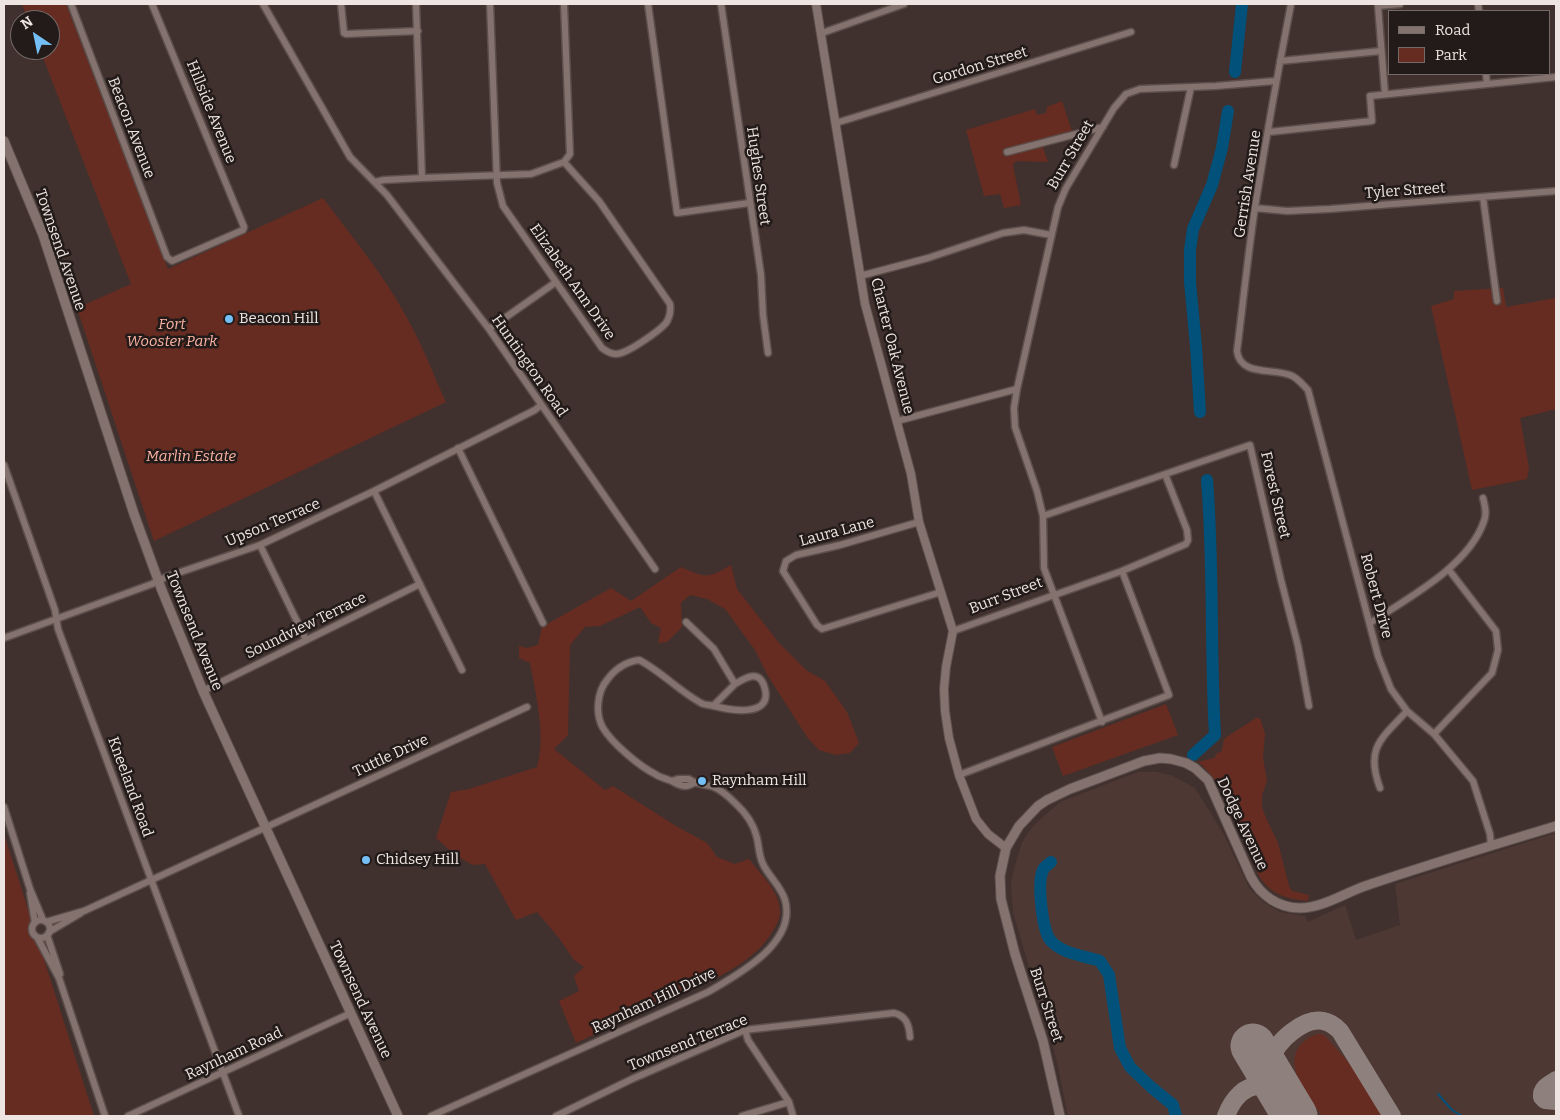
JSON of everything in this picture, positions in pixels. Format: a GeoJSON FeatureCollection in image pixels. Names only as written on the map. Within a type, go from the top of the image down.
{"type":"FeatureCollection","features":[{"type":"Feature","properties":{"kind":"main road","name":"Townsend Avenue"},"geometry":{"type":"LineString","coordinates":[[4,141],[41,230],[123,482],[159,581],[203,691],[398,1116]]}},
{"type":"Feature","properties":{"kind":"main road","name":"Dodge Avenue"},"geometry":{"type":"LineString","coordinates":[[1006,848],[1024,820],[1047,800],[1070,789],[1135,765],[1160,758],[1186,763],[1204,776],[1218,801],[1254,883],[1266,896],[1286,906],[1299,908],[1313,906],[1364,886],[1556,826]]}},
{"type":"Feature","properties":{"kind":"main road","name":"Burr Street"},"geometry":{"type":"LineString","coordinates":[[1006,848],[999,886],[1003,912],[1044,1041],[1060,1116]]}},
{"type":"Feature","properties":{"kind":"street","name":"Beacon Avenue"},"geometry":{"type":"LineString","coordinates":[[71,4],[167,257],[170,260],[177,260],[243,230]]}},
{"type":"Feature","properties":{"kind":"street","name":"Hillside Avenue"},"geometry":{"type":"LineString","coordinates":[[152,4],[243,223],[243,230]]}},
{"type":"Feature","properties":{"kind":"street","name":"Huntington Road"},"geometry":{"type":"LineString","coordinates":[[263,4],[350,157],[363,173],[375,182],[489,329],[655,569]]}},
{"type":"Feature","properties":{"kind":"street"},"geometry":{"type":"LineString","coordinates":[[341,4],[342,28],[346,34],[418,31]]}},
{"type":"Feature","properties":{"kind":"street"},"geometry":{"type":"LineString","coordinates":[[416,4],[422,178]]}},
{"type":"Feature","properties":{"kind":"street","name":"Elizabeth Ann Drive"},"geometry":{"type":"LineString","coordinates":[[490,4],[498,190],[504,206],[602,348],[611,354],[621,354],[664,325],[670,313],[668,299],[599,201],[564,162]]}},
{"type":"Feature","properties":{"kind":"street"},"geometry":{"type":"LineString","coordinates":[[375,182],[497,174],[531,174],[564,162],[570,154],[564,4]]}},
{"type":"Feature","properties":{"kind":"street"},"geometry":{"type":"LineString","coordinates":[[648,4],[677,213],[750,203]]}},
{"type":"Feature","properties":{"kind":"street","name":"Hughes Street"},"geometry":{"type":"LineString","coordinates":[[721,4],[761,275],[768,353]]}},
{"type":"Feature","properties":{"kind":"street","name":"Charter Oak Avenue"},"geometry":{"type":"LineString","coordinates":[[816,4],[864,304],[911,474],[919,522],[953,631]]}},
{"type":"Feature","properties":{"kind":"street"},"geometry":{"type":"LineString","coordinates":[[822,33],[904,4]]}},
{"type":"Feature","properties":{"kind":"street","name":"Gerrish Avenue"},"geometry":{"type":"LineString","coordinates":[[1245,367],[1238,359],[1237,351],[1255,208],[1269,132],[1275,81],[1291,4]]}},
{"type":"Feature","properties":{"kind":"street"},"geometry":{"type":"LineString","coordinates":[[1385,94],[1378,6],[1400,4]]}},
{"type":"Feature","properties":{"kind":"street","name":"Gordon Street"},"geometry":{"type":"LineString","coordinates":[[836,123],[1131,32]]}},
{"type":"Feature","properties":{"kind":"street"},"geometry":{"type":"LineString","coordinates":[[1280,61],[1381,51]]}},
{"type":"Feature","properties":{"kind":"street"},"geometry":{"type":"LineString","coordinates":[[1486,75],[1487,84]]}},
{"type":"Feature","properties":{"kind":"street"},"geometry":{"type":"LineString","coordinates":[[1269,132],[1372,121],[1370,96],[1556,77]]}},
{"type":"Feature","properties":{"kind":"street","name":"Burr Street"},"geometry":{"type":"LineString","coordinates":[[953,631],[1054,594],[1044,568],[1043,516],[1037,491],[1017,434],[1014,415],[1017,389],[1051,235],[1064,192],[1114,108],[1129,92],[1140,89],[1275,81]]}},
{"type":"Feature","properties":{"kind":"street"},"geometry":{"type":"LineString","coordinates":[[1174,165],[1190,87]]}},
{"type":"Feature","properties":{"kind":"street"},"geometry":{"type":"LineString","coordinates":[[1007,152],[1103,127]]}},
{"type":"Feature","properties":{"kind":"street","name":"Tyler Street"},"geometry":{"type":"LineString","coordinates":[[1255,208],[1287,211],[1330,209],[1483,198],[1556,190]]}},
{"type":"Feature","properties":{"kind":"street"},"geometry":{"type":"LineString","coordinates":[[1483,198],[1497,301]]}},
{"type":"Feature","properties":{"kind":"street"},"geometry":{"type":"LineString","coordinates":[[860,276],[928,258],[1003,232],[1024,230],[1051,235]]}},
{"type":"Feature","properties":{"kind":"street"},"geometry":{"type":"LineString","coordinates":[[489,329],[556,282]]}},
{"type":"Feature","properties":{"kind":"street","name":"Robert Drive"},"geometry":{"type":"LineString","coordinates":[[1245,367],[1292,375],[1308,390],[1378,656],[1391,689],[1407,711],[1434,734],[1472,780],[1490,834],[1491,846]]}},
{"type":"Feature","properties":{"kind":"street"},"geometry":{"type":"LineString","coordinates":[[897,421],[1017,389]]}},
{"type":"Feature","properties":{"kind":"street","name":"Upson Terrace"},"geometry":{"type":"LineString","coordinates":[[4,638],[260,545],[374,491],[535,410],[541,405]]}},
{"type":"Feature","properties":{"kind":"street","name":"Forest Street"},"geometry":{"type":"LineString","coordinates":[[1043,516],[1250,445],[1298,646],[1309,706]]}},
{"type":"Feature","properties":{"kind":"street"},"geometry":{"type":"LineString","coordinates":[[458,448],[543,623]]}},
{"type":"Feature","properties":{"kind":"street","name":"Kneeland Road"},"geometry":{"type":"LineString","coordinates":[[4,465],[55,610],[56,619],[239,1116]]}},
{"type":"Feature","properties":{"kind":"street"},"geometry":{"type":"LineString","coordinates":[[1102,722],[1054,594],[1183,546],[1188,540],[1187,530],[1165,474]]}},
{"type":"Feature","properties":{"kind":"street"},"geometry":{"type":"LineString","coordinates":[[374,491],[462,670]]}},
{"type":"Feature","properties":{"kind":"street"},"geometry":{"type":"LineString","coordinates":[[1370,623],[1450,570],[1476,538],[1485,521],[1484,498]]}},
{"type":"Feature","properties":{"kind":"street","name":"Laura Lane"},"geometry":{"type":"LineString","coordinates":[[919,522],[796,556],[786,562],[783,571],[817,625],[822,629],[941,592]]}},
{"type":"Feature","properties":{"kind":"street"},"geometry":{"type":"LineString","coordinates":[[260,545],[306,640]]}},
{"type":"Feature","properties":{"kind":"street"},"geometry":{"type":"LineString","coordinates":[[959,775],[1169,695],[1122,570]]}},
{"type":"Feature","properties":{"kind":"street"},"geometry":{"type":"LineString","coordinates":[[1434,734],[1492,673],[1498,650],[1496,631],[1450,570]]}},
{"type":"Feature","properties":{"kind":"street","name":"Soundview Terrace"},"geometry":{"type":"LineString","coordinates":[[203,691],[420,584]]}},
{"type":"Feature","properties":{"kind":"street"},"geometry":{"type":"LineString","coordinates":[[686,622],[714,648],[735,684]]}},
{"type":"Feature","properties":{"kind":"street"},"geometry":{"type":"LineString","coordinates":[[953,631],[946,667],[944,711],[949,738],[959,775],[976,819],[988,834],[1006,848]]}},
{"type":"Feature","properties":{"kind":"street","name":"Raynham Hill Drive"},"geometry":{"type":"LineString","coordinates":[[431,1116],[708,992],[734,978],[751,965],[772,946],[781,934],[787,918],[784,898],[763,864],[756,836],[746,816],[734,802],[717,788],[694,783],[688,786],[677,785],[654,774],[611,738],[602,727],[598,712],[604,684],[618,668],[639,660],[704,704],[725,709],[754,709],[762,702],[765,692],[763,683],[757,677],[749,676],[735,684],[713,706]]}},
{"type":"Feature","properties":{"kind":"street","name":"Tuttle Drive"},"geometry":{"type":"LineString","coordinates":[[84,911],[527,707]]}},
{"type":"Feature","properties":{"kind":"street"},"geometry":{"type":"LineString","coordinates":[[1380,788],[1374,772],[1374,756],[1380,740],[1407,711]]}},
{"type":"Feature","properties":{"kind":"street"},"geometry":{"type":"LineString","coordinates":[[4,807],[30,889],[44,921],[49,927],[48,933],[60,972],[59,978]]}},
{"type":"Feature","properties":{"kind":"street"},"geometry":{"type":"LineString","coordinates":[[30,889],[34,923],[32,932],[37,937],[59,978],[105,1116]]}},
{"type":"Feature","properties":{"kind":"street"},"geometry":{"type":"LineString","coordinates":[[34,923],[84,911]]}},
{"type":"Feature","properties":{"kind":"street"},"geometry":{"type":"LineString","coordinates":[[37,937],[42,938],[84,911]]}},
{"type":"Feature","properties":{"kind":"street","name":"Raynham Road"},"geometry":{"type":"LineString","coordinates":[[128,1116],[351,1013]]}},
{"type":"Feature","properties":{"kind":"street","name":"Townsend Terrace"},"geometry":{"type":"LineString","coordinates":[[556,1116],[632,1079],[746,1030],[894,1013],[900,1015],[906,1021],[910,1028],[910,1037]]}},
{"type":"Feature","properties":{"kind":"street"},"geometry":{"type":"LineString","coordinates":[[746,1030],[748,1040],[789,1102],[793,1116]]}},
{"type":"Feature","properties":{"kind":"street"},"geometry":{"type":"LineString","coordinates":[[742,1116],[789,1102]]}},
{"type":"Feature","properties":{"kind":"shaded area"},"geometry":{"type":"Polygon","coordinates":[[[1138,772],[1156,772],[1171,775],[1195,788],[1223,833],[1249,888],[1263,902],[1280,912],[1305,916],[1308,922],[1345,905],[1356,940],[1400,925],[1395,884],[1556,833],[1556,1116],[1068,1116],[1057,1061],[1013,912],[1011,884],[1014,869],[1022,842],[1033,826],[1060,802],[1138,772]]]}},
{"type":"Feature","properties":{"kind":"green space"},"geometry":{"type":"Polygon","coordinates":[[[22,4],[66,4],[168,269],[323,198],[367,256],[398,302],[418,338],[446,402],[154,541],[77,308],[131,284],[44,60],[60,60],[60,10],[24,10],[22,4]]]}},
{"type":"Feature","properties":{"kind":"green space"},"geometry":{"type":"Polygon","coordinates":[[[1062,101],[1072,131],[1041,142],[1048,162],[1016,161],[1013,165],[1021,205],[1004,208],[1000,194],[984,196],[966,130],[1035,109],[1037,115],[1046,113],[1047,107],[1062,101]]]}},
{"type":"Feature","properties":{"kind":"green space"},"geometry":{"type":"Polygon","coordinates":[[[1503,288],[1506,307],[1556,298],[1556,409],[1520,418],[1529,468],[1527,479],[1472,490],[1431,306],[1454,299],[1454,291],[1503,288]]]}},
{"type":"Feature","properties":{"kind":"green space"},"geometry":{"type":"Polygon","coordinates":[[[731,565],[737,589],[779,643],[806,670],[825,681],[847,712],[859,743],[850,753],[836,755],[819,750],[807,737],[768,676],[755,650],[725,609],[707,599],[690,595],[681,603],[682,627],[667,642],[658,643],[661,628],[651,623],[640,607],[600,626],[585,627],[570,645],[568,735],[554,749],[605,790],[613,786],[676,826],[707,843],[717,857],[735,864],[749,859],[765,878],[778,899],[780,915],[764,943],[739,965],[706,983],[576,1043],[559,1001],[579,991],[574,976],[584,967],[574,960],[559,938],[537,912],[516,920],[485,864],[473,865],[456,856],[436,838],[451,792],[469,789],[537,767],[541,742],[537,702],[530,663],[519,658],[519,646],[527,648],[538,645],[542,627],[611,588],[631,601],[681,567],[701,575],[711,575],[731,565]]]}},
{"type":"Feature","properties":{"kind":"green space"},"geometry":{"type":"Polygon","coordinates":[[[1166,704],[1178,735],[1063,776],[1052,747],[1166,704]]]}},
{"type":"Feature","properties":{"kind":"green space"},"geometry":{"type":"Polygon","coordinates":[[[1256,718],[1260,718],[1265,734],[1263,758],[1267,781],[1262,795],[1262,807],[1278,843],[1289,886],[1292,891],[1309,895],[1308,901],[1285,897],[1273,891],[1262,881],[1226,798],[1209,772],[1198,762],[1214,758],[1218,752],[1220,753],[1225,738],[1256,718]]]}},
{"type":"Feature","properties":{"kind":"green space"},"geometry":{"type":"Polygon","coordinates":[[[4,834],[94,1116],[4,1116],[4,834]]]}},
{"type":"Feature","properties":{"kind":"green space"},"geometry":{"type":"Polygon","coordinates":[[[1318,1034],[1324,1035],[1354,1069],[1383,1116],[1322,1116],[1301,1083],[1295,1065],[1295,1056],[1298,1048],[1307,1039],[1318,1034]]]}},
{"type":"Feature","properties":{"kind":"waterway"},"geometry":{"type":"LineString","coordinates":[[1235,72],[1242,4]]}},
{"type":"Feature","properties":{"kind":"waterway"},"geometry":{"type":"LineString","coordinates":[[1200,412],[1190,282],[1190,250],[1193,229],[1212,185],[1222,148],[1228,111]]}},
{"type":"Feature","properties":{"kind":"waterway"},"geometry":{"type":"LineString","coordinates":[[1193,755],[1215,735],[1207,480]]}},
{"type":"Feature","properties":{"kind":"waterway"},"geometry":{"type":"LineString","coordinates":[[1051,862],[1043,870],[1040,885],[1043,918],[1048,936],[1061,949],[1100,961],[1109,975],[1120,1048],[1130,1067],[1173,1105],[1176,1116]]}},
{"type":"Feature","properties":{"kind":"waterway"},"geometry":{"type":"LineString","coordinates":[[1438,1094],[1452,1110],[1462,1116]]}},
{"type":"Feature","properties":{"kind":"taxiway"},"geometry":{"type":"LineString","coordinates":[[1274,1081],[1271,1061],[1279,1044],[1300,1026],[1316,1021],[1326,1022],[1332,1024],[1340,1031],[1392,1116]]}},
{"type":"Feature","properties":{"kind":"taxiway"},"geometry":{"type":"LineString","coordinates":[[1556,1080],[1548,1085],[1542,1094],[1545,1100],[1556,1101]]}},
{"type":"Feature","properties":{"kind":"taxiway"},"geometry":{"type":"LineString","coordinates":[[1226,1116],[1236,1098],[1251,1087],[1265,1087],[1283,1097]]}},
{"type":"Feature","properties":{"kind":"runway"},"geometry":{"type":"LineString","coordinates":[[1253,1046],[1295,1116]]}},
{"type":"Feature","properties":{"kind":"place","name":"Beacon Hill"},"geometry":{"type":"Point","coordinates":[229,319]}},
{"type":"Feature","properties":{"kind":"place","name":"Raynham Hill"},"geometry":{"type":"Point","coordinates":[702,781]}},
{"type":"Feature","properties":{"kind":"place","name":"Chidsey Hill"},"geometry":{"type":"Point","coordinates":[366,860]}},
{"type":"Feature","properties":{"kind":"park label","name":"Fort Wooster Park"},"geometry":{"type":"Point","coordinates":[172,334]}},
{"type":"Feature","properties":{"kind":"park label","name":"Marlin Estate"},"geometry":{"type":"Point","coordinates":[191,457]}}]}
